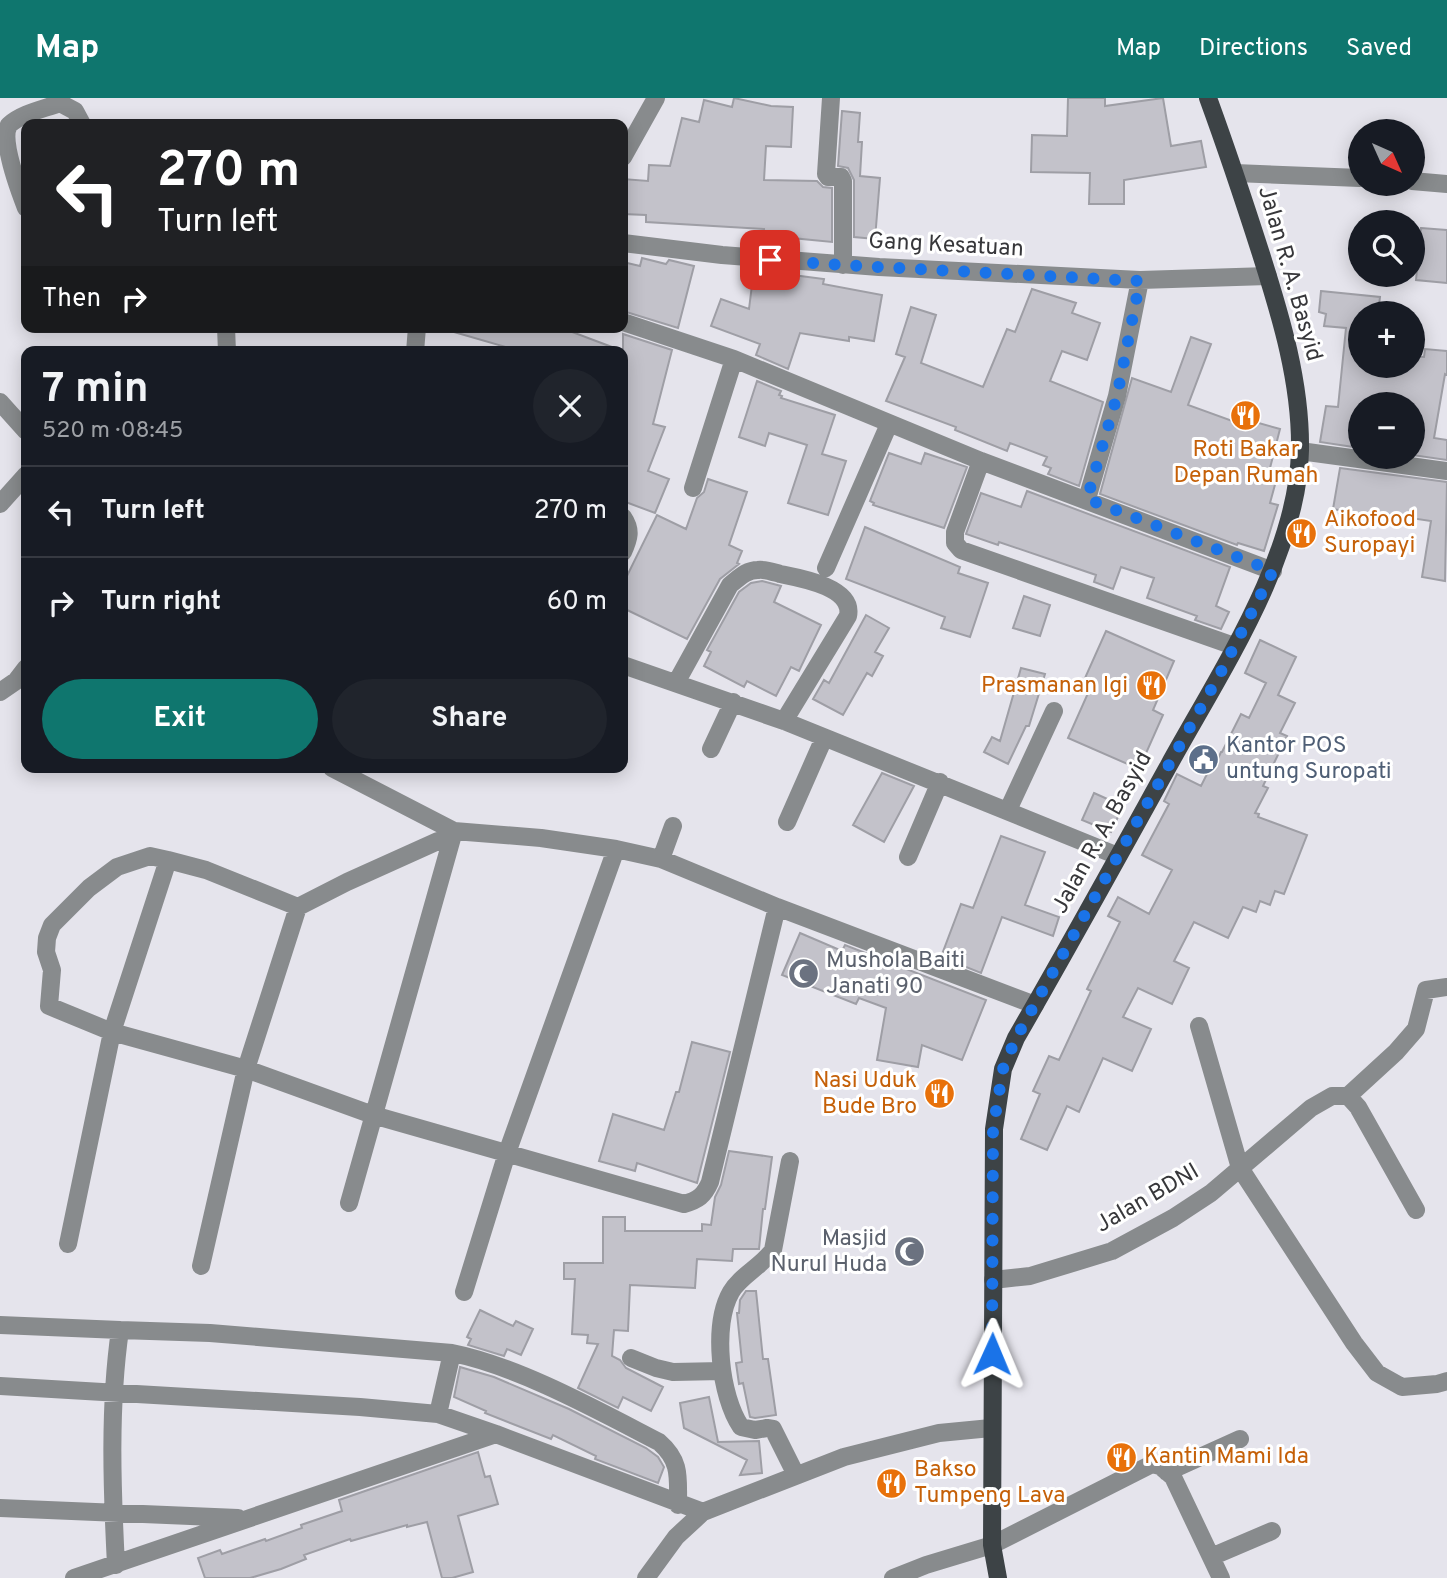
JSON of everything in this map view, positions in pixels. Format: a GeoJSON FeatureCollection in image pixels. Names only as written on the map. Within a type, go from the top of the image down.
{"type":"FeatureCollection","features":[{"type":"Feature","properties":{"kind":"main road"},"geometry":{"type":"LineString","coordinates":[[1198,98],[1220,131]]}},
{"type":"Feature","properties":{"kind":"main road"},"geometry":{"type":"LineString","coordinates":[[1208,98],[1220,131]]}},
{"type":"Feature","properties":{"kind":"main road"},"geometry":{"type":"LineString","coordinates":[[1215,98],[1220,131]]}},
{"type":"Feature","properties":{"kind":"main road","name":"Jalan R. A. Basyid"},"geometry":{"type":"LineString","coordinates":[[998,1578],[992,1545],[993,1129],[1003,1069],[1035,1005],[1234,646],[1273,571],[1290,520],[1300,451],[1298,408],[1287,344],[1268,276],[1220,131]]}},
{"type":"Feature","properties":{"kind":"street"},"geometry":{"type":"LineString","coordinates":[[628,148],[656,98]]}},
{"type":"Feature","properties":{"kind":"street"},"geometry":{"type":"LineString","coordinates":[[831,98],[826,174],[828,177],[841,177],[843,181],[842,265]]}},
{"type":"Feature","properties":{"kind":"street"},"geometry":{"type":"LineString","coordinates":[[21,196],[6,161],[4,130],[10,123],[60,103],[75,111],[79,119]]}},
{"type":"Feature","properties":{"kind":"street"},"geometry":{"type":"LineString","coordinates":[[1235,173],[1348,178]]}},
{"type":"Feature","properties":{"kind":"street"},"geometry":{"type":"LineString","coordinates":[[1425,182],[1447,184]]}},
{"type":"Feature","properties":{"kind":"street","name":"Gang Kesatuan"},"geometry":{"type":"LineString","coordinates":[[628,244],[842,265],[1140,281],[1268,276]]}},
{"type":"Feature","properties":{"kind":"street"},"geometry":{"type":"LineString","coordinates":[[1087,499],[1117,396],[1140,281]]}},
{"type":"Feature","properties":{"kind":"street"},"geometry":{"type":"LineString","coordinates":[[628,324],[734,359],[981,461],[1273,571]]}},
{"type":"Feature","properties":{"kind":"street"},"geometry":{"type":"LineString","coordinates":[[692,488],[734,359]]}},
{"type":"Feature","properties":{"kind":"street"},"geometry":{"type":"LineString","coordinates":[[0,402],[21,425]]}},
{"type":"Feature","properties":{"kind":"street"},"geometry":{"type":"LineString","coordinates":[[826,568],[889,424]]}},
{"type":"Feature","properties":{"kind":"street"},"geometry":{"type":"LineString","coordinates":[[1300,451],[1447,471]]}},
{"type":"Feature","properties":{"kind":"street"},"geometry":{"type":"LineString","coordinates":[[981,461],[955,532],[955,543],[961,550],[1234,646]]}},
{"type":"Feature","properties":{"kind":"street"},"geometry":{"type":"LineString","coordinates":[[0,504],[21,481]]}},
{"type":"Feature","properties":{"kind":"street"},"geometry":{"type":"LineString","coordinates":[[628,524],[628,542]]}},
{"type":"Feature","properties":{"kind":"street"},"geometry":{"type":"LineString","coordinates":[[676,683],[730,585],[743,573],[759,569],[827,586],[845,600],[848,616],[785,721]]}},
{"type":"Feature","properties":{"kind":"street"},"geometry":{"type":"LineString","coordinates":[[628,667],[785,721],[1118,856]]}},
{"type":"Feature","properties":{"kind":"street"},"geometry":{"type":"LineString","coordinates":[[0,692],[21,674]]}},
{"type":"Feature","properties":{"kind":"street"},"geometry":{"type":"LineString","coordinates":[[710,749],[733,702]]}},
{"type":"Feature","properties":{"kind":"street"},"geometry":{"type":"LineString","coordinates":[[1008,810],[1055,711]]}},
{"type":"Feature","properties":{"kind":"street"},"geometry":{"type":"LineString","coordinates":[[786,822],[824,738]]}},
{"type":"Feature","properties":{"kind":"street"},"geometry":{"type":"LineString","coordinates":[[341,773],[452,836]]}},
{"type":"Feature","properties":{"kind":"street"},"geometry":{"type":"LineString","coordinates":[[908,857],[940,782]]}},
{"type":"Feature","properties":{"kind":"street"},"geometry":{"type":"LineString","coordinates":[[661,859],[673,826]]}},
{"type":"Feature","properties":{"kind":"street"},"geometry":{"type":"LineString","coordinates":[[349,1203],[452,836]]}},
{"type":"Feature","properties":{"kind":"street"},"geometry":{"type":"LineString","coordinates":[[201,1266],[246,1069],[298,907],[347,882],[452,836],[541,838],[661,859],[777,907],[1035,1005]]}},
{"type":"Feature","properties":{"kind":"street"},"geometry":{"type":"LineString","coordinates":[[464,1292],[507,1153],[616,849]]}},
{"type":"Feature","properties":{"kind":"street"},"geometry":{"type":"LineString","coordinates":[[298,907],[206,870],[150,856],[117,867],[89,888],[52,925],[47,938],[46,953],[52,970],[50,1007],[112,1032],[246,1069],[373,1115],[684,1204],[705,1194],[714,1167],[777,907]]}},
{"type":"Feature","properties":{"kind":"street"},"geometry":{"type":"LineString","coordinates":[[68,1244],[112,1032],[168,860]]}},
{"type":"Feature","properties":{"kind":"street"},"geometry":{"type":"LineString","coordinates":[[1416,1210],[1358,1107],[1348,1096],[1416,1029],[1426,990],[1447,987]]}},
{"type":"Feature","properties":{"kind":"street"},"geometry":{"type":"LineString","coordinates":[[1199,1026],[1240,1168],[1319,1292],[1377,1373],[1402,1387],[1447,1381]]}},
{"type":"Feature","properties":{"kind":"street","name":"Jalan BDNI"},"geometry":{"type":"LineString","coordinates":[[993,1280],[1030,1276],[1112,1251],[1183,1212],[1211,1193],[1311,1108],[1332,1096],[1348,1096]]}},
{"type":"Feature","properties":{"kind":"street"},"geometry":{"type":"LineString","coordinates":[[790,1161],[773,1250],[765,1261],[733,1289],[725,1305],[722,1371],[733,1414],[741,1427],[755,1430],[767,1427],[773,1429],[796,1475]]}},
{"type":"Feature","properties":{"kind":"street"},"geometry":{"type":"LineString","coordinates":[[0,1325],[210,1333],[452,1353],[477,1358],[541,1385],[659,1442],[671,1452],[677,1467],[678,1505]]}},
{"type":"Feature","properties":{"kind":"street"},"geometry":{"type":"LineString","coordinates":[[116,1565],[115,1393],[120,1330]]}},
{"type":"Feature","properties":{"kind":"street"},"geometry":{"type":"LineString","coordinates":[[438,1415],[452,1353]]}},
{"type":"Feature","properties":{"kind":"street"},"geometry":{"type":"LineString","coordinates":[[631,1358],[656,1368],[673,1371],[722,1371]]}},
{"type":"Feature","properties":{"kind":"street"},"geometry":{"type":"LineString","coordinates":[[0,1386],[360,1407],[438,1415],[496,1434],[703,1513]]}},
{"type":"Feature","properties":{"kind":"street"},"geometry":{"type":"LineString","coordinates":[[646,1578],[676,1537],[703,1513],[844,1457],[939,1433],[991,1427]]}},
{"type":"Feature","properties":{"kind":"street"},"geometry":{"type":"LineString","coordinates":[[74,1578],[496,1434]]}},
{"type":"Feature","properties":{"kind":"street"},"geometry":{"type":"LineString","coordinates":[[1167,1472],[1240,1439]]}},
{"type":"Feature","properties":{"kind":"street"},"geometry":{"type":"LineString","coordinates":[[892,1578],[992,1545],[1152,1464],[1173,1477],[1220,1578]]}},
{"type":"Feature","properties":{"kind":"street"},"geometry":{"type":"LineString","coordinates":[[0,1508],[248,1518]]}},
{"type":"Feature","properties":{"kind":"street"},"geometry":{"type":"LineString","coordinates":[[1211,1556],[1272,1531]]}},
{"type":"Feature","properties":{"kind":"building"},"geometry":{"type":"Polygon","coordinates":[[[734,98],[771,106],[793,107],[791,147],[766,146],[764,180],[817,181],[823,187],[832,188],[832,242],[792,238],[792,234],[764,233],[764,229],[646,222],[646,215],[628,214],[628,179],[648,181],[649,165],[670,166],[682,118],[699,122],[704,100],[732,107],[734,98]]]}},
{"type":"Feature","properties":{"kind":"building"},"geometry":{"type":"Polygon","coordinates":[[[1068,98],[1105,98],[1105,106],[1163,98],[1171,146],[1201,141],[1206,167],[1124,180],[1124,204],[1089,204],[1090,173],[1031,172],[1032,135],[1067,136],[1068,98]]]}},
{"type":"Feature","properties":{"kind":"building"},"geometry":{"type":"Polygon","coordinates":[[[842,111],[860,113],[860,176],[880,178],[875,239],[854,237],[854,180],[848,168],[838,166],[842,111]]]}},
{"type":"Feature","properties":{"kind":"building"},"geometry":{"type":"Polygon","coordinates":[[[1425,228],[1447,230],[1447,283],[1425,281],[1425,228]]]}},
{"type":"Feature","properties":{"kind":"building"},"geometry":{"type":"Polygon","coordinates":[[[642,258],[666,264],[669,260],[694,266],[678,328],[628,313],[628,263],[640,266],[642,258]]]}},
{"type":"Feature","properties":{"kind":"building"},"geometry":{"type":"Polygon","coordinates":[[[774,270],[824,279],[823,284],[882,295],[874,341],[849,337],[849,341],[800,333],[788,369],[756,355],[760,344],[711,326],[721,299],[749,309],[752,285],[772,287],[774,270]]]}},
{"type":"Feature","properties":{"kind":"building"},"geometry":{"type":"Polygon","coordinates":[[[1032,289],[1076,303],[1072,313],[1100,323],[1087,360],[1062,351],[1050,381],[1103,402],[1079,486],[1048,474],[1051,468],[1043,465],[1047,457],[1010,443],[1007,451],[955,430],[956,427],[886,401],[905,357],[896,354],[911,307],[936,315],[921,363],[983,387],[1007,329],[1015,332],[1032,289]]]}},
{"type":"Feature","properties":{"kind":"building"},"geometry":{"type":"Polygon","coordinates":[[[1321,291],[1380,297],[1380,301],[1348,301],[1348,378],[1425,378],[1425,349],[1447,351],[1447,375],[1445,374],[1434,438],[1447,440],[1447,460],[1425,457],[1425,392],[1348,392],[1348,446],[1320,442],[1326,406],[1338,407],[1346,328],[1324,326],[1326,314],[1319,312],[1321,291]]]}},
{"type":"Feature","properties":{"kind":"building"},"geometry":{"type":"Polygon","coordinates":[[[457,333],[575,333],[609,346],[502,346],[457,333]]]}},
{"type":"Feature","properties":{"kind":"building"},"geometry":{"type":"Polygon","coordinates":[[[623,334],[672,350],[653,424],[665,427],[648,471],[669,479],[655,513],[628,503],[628,346],[623,346],[623,334]]]}},
{"type":"Feature","properties":{"kind":"building"},"geometry":{"type":"Polygon","coordinates":[[[1191,337],[1211,344],[1188,405],[1246,426],[1248,420],[1280,429],[1270,468],[1279,470],[1270,503],[1278,505],[1264,551],[1238,543],[1237,545],[1100,494],[1132,378],[1171,392],[1191,337]]]}},
{"type":"Feature","properties":{"kind":"building"},"geometry":{"type":"Polygon","coordinates":[[[757,381],[781,391],[781,398],[835,415],[822,454],[846,461],[828,515],[788,503],[807,445],[769,433],[765,446],[739,437],[757,381]]]}},
{"type":"Feature","properties":{"kind":"building"},"geometry":{"type":"Polygon","coordinates":[[[889,453],[921,464],[925,453],[967,467],[944,528],[873,505],[870,501],[889,453]]]}},
{"type":"Feature","properties":{"kind":"building"},"geometry":{"type":"Polygon","coordinates":[[[1340,468],[1447,482],[1445,581],[1422,577],[1431,521],[1371,512],[1371,516],[1333,509],[1340,468]]]}},
{"type":"Feature","properties":{"kind":"building"},"geometry":{"type":"Polygon","coordinates":[[[708,479],[747,492],[729,545],[742,551],[737,563],[739,564],[720,579],[687,639],[628,610],[628,574],[657,515],[686,529],[697,498],[704,492],[708,479]]]}},
{"type":"Feature","properties":{"kind":"building"},"geometry":{"type":"Polygon","coordinates":[[[1027,491],[1230,567],[1216,606],[1229,612],[1221,629],[1195,620],[1197,616],[1147,598],[1154,578],[1121,567],[1113,589],[1094,582],[1096,575],[999,542],[998,545],[966,534],[981,493],[1021,507],[1027,491]]]}},
{"type":"Feature","properties":{"kind":"building"},"geometry":{"type":"Polygon","coordinates":[[[865,527],[960,567],[958,573],[988,583],[970,637],[941,628],[945,617],[846,579],[865,527]]]}},
{"type":"Feature","properties":{"kind":"building"},"geometry":{"type":"Polygon","coordinates":[[[762,581],[781,586],[774,602],[821,625],[799,671],[791,667],[776,696],[747,681],[744,687],[704,666],[711,652],[707,650],[739,592],[751,583],[762,581]]]}},
{"type":"Feature","properties":{"kind":"building"},"geometry":{"type":"Polygon","coordinates":[[[1024,596],[1050,605],[1040,636],[1013,628],[1024,596]]]}},
{"type":"Feature","properties":{"kind":"building"},"geometry":{"type":"Polygon","coordinates":[[[866,615],[889,628],[875,652],[883,656],[872,676],[867,673],[843,715],[813,699],[824,680],[829,683],[866,615]]]}},
{"type":"Feature","properties":{"kind":"building"},"geometry":{"type":"Polygon","coordinates":[[[1106,631],[1174,661],[1153,710],[1163,715],[1139,769],[1068,738],[1093,682],[1085,678],[1106,631]]]}},
{"type":"Feature","properties":{"kind":"building"},"geometry":{"type":"Polygon","coordinates":[[[1260,640],[1296,657],[1278,695],[1295,703],[1280,733],[1287,736],[1263,786],[1268,788],[1255,813],[1259,814],[1258,817],[1307,835],[1284,894],[1275,891],[1270,905],[1260,901],[1256,912],[1243,907],[1228,938],[1194,922],[1174,961],[1189,968],[1172,1004],[1138,988],[1123,1017],[1151,1029],[1132,1071],[1103,1058],[1079,1112],[1067,1106],[1047,1150],[1021,1139],[1040,1094],[1033,1091],[1049,1056],[1059,1060],[1091,991],[1087,989],[1120,922],[1108,916],[1118,897],[1149,914],[1172,870],[1142,855],[1169,804],[1164,801],[1177,774],[1201,786],[1241,714],[1249,718],[1266,683],[1245,673],[1260,640]]]}},
{"type":"Feature","properties":{"kind":"building"},"geometry":{"type":"Polygon","coordinates":[[[1021,668],[1045,674],[1029,726],[1026,726],[1008,764],[984,752],[992,737],[1000,741],[1021,668]]]}},
{"type":"Feature","properties":{"kind":"building"},"geometry":{"type":"Polygon","coordinates":[[[882,773],[914,786],[884,842],[853,825],[882,773]]]}},
{"type":"Feature","properties":{"kind":"building"},"geometry":{"type":"Polygon","coordinates":[[[1094,793],[1123,806],[1111,832],[1082,820],[1094,793]]]}},
{"type":"Feature","properties":{"kind":"building"},"geometry":{"type":"Polygon","coordinates":[[[1001,836],[1045,852],[1025,905],[1059,917],[1053,936],[1002,917],[981,973],[941,957],[961,904],[973,908],[1001,836]]]}},
{"type":"Feature","properties":{"kind":"building"},"geometry":{"type":"Polygon","coordinates":[[[800,933],[842,951],[845,945],[986,1000],[962,1060],[922,1045],[918,1067],[877,1060],[886,1008],[859,998],[856,1004],[782,975],[800,933]]]}},
{"type":"Feature","properties":{"kind":"building"},"geometry":{"type":"Polygon","coordinates":[[[692,1042],[730,1052],[697,1183],[637,1163],[635,1171],[599,1161],[613,1114],[664,1130],[676,1092],[679,1092],[692,1042]]]}},
{"type":"Feature","properties":{"kind":"building"},"geometry":{"type":"Polygon","coordinates":[[[729,1151],[772,1157],[759,1249],[733,1249],[732,1261],[697,1259],[695,1288],[630,1285],[628,1331],[614,1330],[612,1356],[620,1360],[626,1368],[663,1387],[651,1411],[623,1397],[618,1408],[578,1388],[598,1344],[587,1343],[588,1335],[572,1334],[575,1279],[564,1279],[564,1263],[603,1263],[603,1217],[625,1217],[625,1231],[702,1231],[702,1224],[711,1225],[715,1197],[721,1185],[729,1151]]]}},
{"type":"Feature","properties":{"kind":"building"},"geometry":{"type":"Polygon","coordinates":[[[746,1291],[756,1291],[763,1359],[768,1359],[776,1415],[750,1417],[743,1383],[739,1384],[736,1363],[742,1362],[737,1313],[740,1300],[746,1291]]]}},
{"type":"Feature","properties":{"kind":"building"},"geometry":{"type":"Polygon","coordinates":[[[480,1310],[513,1326],[516,1321],[533,1329],[521,1355],[507,1349],[504,1356],[468,1345],[471,1339],[467,1337],[480,1310]]]}},
{"type":"Feature","properties":{"kind":"building"},"geometry":{"type":"Polygon","coordinates":[[[460,1367],[494,1377],[569,1409],[646,1448],[658,1457],[664,1467],[658,1483],[595,1459],[596,1456],[553,1435],[551,1439],[485,1413],[486,1411],[454,1397],[460,1367]]]}},
{"type":"Feature","properties":{"kind":"building"},"geometry":{"type":"Polygon","coordinates":[[[709,1397],[718,1442],[759,1441],[762,1473],[740,1475],[747,1460],[684,1428],[680,1403],[709,1397]]]}},
{"type":"Feature","properties":{"kind":"building"},"geometry":{"type":"Polygon","coordinates":[[[478,1452],[485,1477],[490,1476],[498,1504],[458,1516],[473,1572],[442,1578],[427,1522],[351,1541],[350,1539],[304,1555],[306,1559],[281,1569],[250,1578],[205,1578],[198,1558],[220,1550],[222,1554],[302,1528],[301,1525],[342,1511],[339,1500],[478,1452]]]}},
{"type":"Feature","properties":{"kind":"place","name":"Roti Bakar Depan Rumah"},"geometry":{"type":"Point","coordinates":[1246,416]}},
{"type":"Feature","properties":{"kind":"place","name":"Aikofood Suropayi"},"geometry":{"type":"Point","coordinates":[1301,533]}},
{"type":"Feature","properties":{"kind":"place","name":"Prasmanan Igi"},"geometry":{"type":"Point","coordinates":[1151,686]}},
{"type":"Feature","properties":{"kind":"place","name":"Kantor POS untung Suropati"},"geometry":{"type":"Point","coordinates":[1203,759]}},
{"type":"Feature","properties":{"kind":"place","name":"Mushola Baiti Janati 90"},"geometry":{"type":"Point","coordinates":[803,974]}},
{"type":"Feature","properties":{"kind":"place","name":"Nasi Uduk Bude Bro"},"geometry":{"type":"Point","coordinates":[940,1094]}},
{"type":"Feature","properties":{"kind":"place","name":"Masjid Nurul Huda"},"geometry":{"type":"Point","coordinates":[910,1252]}},
{"type":"Feature","properties":{"kind":"place","name":"Kantin Mami Ida"},"geometry":{"type":"Point","coordinates":[1121,1457]}},
{"type":"Feature","properties":{"kind":"place","name":"Bakso Tumpeng Lava"},"geometry":{"type":"Point","coordinates":[891,1483]}},
{"type":"Feature","properties":{"kind":"route"},"geometry":{"type":"LineString","coordinates":[[770,260],[1140,281],[1117,396],[1087,499],[1273,571],[1222,670],[1016,1038],[1003,1069],[993,1129],[992,1354]]}}]}
